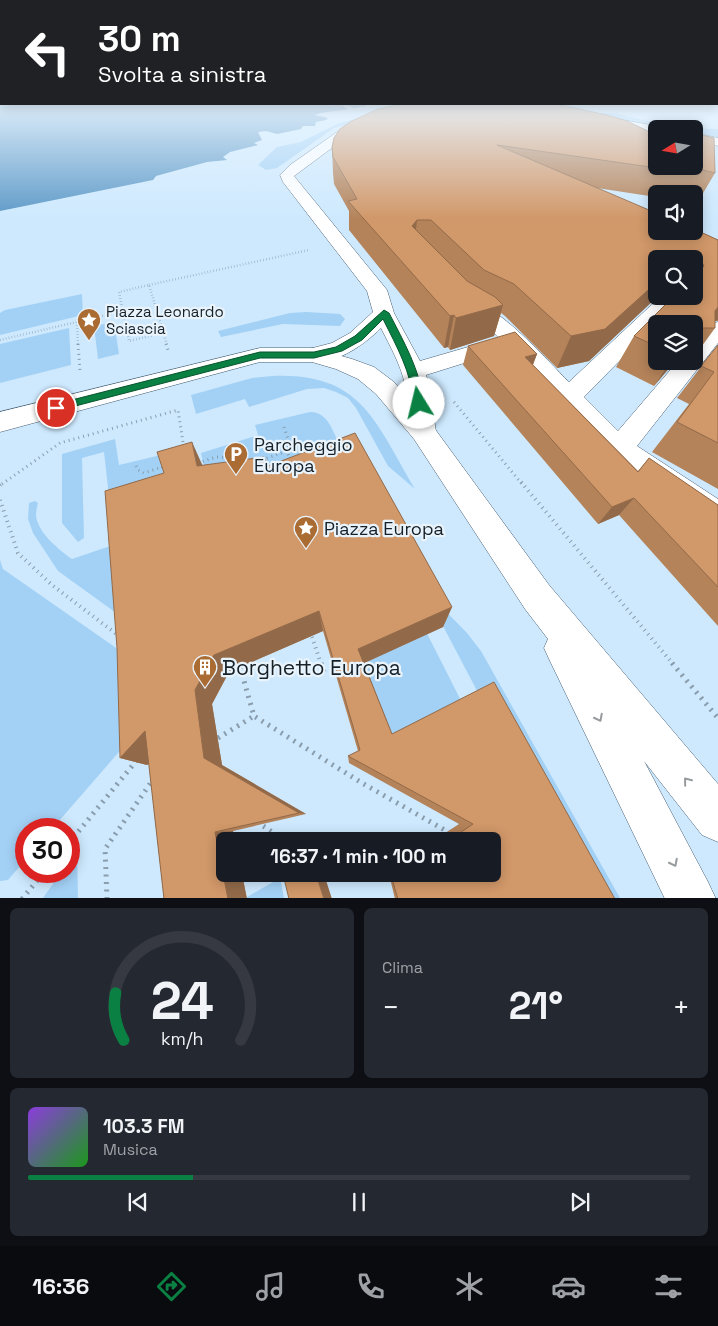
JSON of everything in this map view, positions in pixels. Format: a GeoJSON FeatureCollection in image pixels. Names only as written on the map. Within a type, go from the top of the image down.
{"type":"FeatureCollection","features":[{"type":"Feature","properties":{"kind":"main road"},"geometry":{"type":"LineString","coordinates":[[342,135],[287,175],[288,179],[377,290],[384,313],[417,384],[423,432]]}},
{"type":"Feature","properties":{"kind":"main road"},"geometry":{"type":"LineString","coordinates":[[703,139],[718,142]]}},
{"type":"Feature","properties":{"kind":"main road"},"geometry":{"type":"LineString","coordinates":[[457,294],[469,307],[496,322],[619,449],[698,501],[718,517]]}},
{"type":"Feature","properties":{"kind":"main road"},"geometry":{"type":"LineString","coordinates":[[659,315],[667,305]]}},
{"type":"Feature","properties":{"kind":"main road"},"geometry":{"type":"LineString","coordinates":[[0,422],[260,355],[314,355],[339,349],[358,338],[384,313]]}},
{"type":"Feature","properties":{"kind":"main road"},"geometry":{"type":"LineString","coordinates":[[569,398],[648,328]]}},
{"type":"Feature","properties":{"kind":"main road"},"geometry":{"type":"LineString","coordinates":[[703,344],[718,329]]}},
{"type":"Feature","properties":{"kind":"main road"},"geometry":{"type":"LineString","coordinates":[[412,371],[513,340]]}},
{"type":"Feature","properties":{"kind":"main road"},"geometry":{"type":"LineString","coordinates":[[314,355],[344,364],[366,374],[385,388],[423,432],[537,598],[718,819]]}},
{"type":"Feature","properties":{"kind":"main road"},"geometry":{"type":"LineString","coordinates":[[619,449],[681,370]]}},
{"type":"Feature","properties":{"kind":"main road"},"geometry":{"type":"LineString","coordinates":[[537,598],[692,898]]}},
{"type":"Feature","properties":{"kind":"path"},"geometry":{"type":"LineString","coordinates":[[163,333],[130,341],[119,292],[339,243]]}},
{"type":"Feature","properties":{"kind":"path"},"geometry":{"type":"LineString","coordinates":[[149,286],[169,353]]}},
{"type":"Feature","properties":{"kind":"path"},"geometry":{"type":"LineString","coordinates":[[0,340],[123,311]]}},
{"type":"Feature","properties":{"kind":"path"},"geometry":{"type":"LineString","coordinates":[[77,322],[80,371]]}},
{"type":"Feature","properties":{"kind":"path"},"geometry":{"type":"LineString","coordinates":[[452,400],[718,718]]}},
{"type":"Feature","properties":{"kind":"path"},"geometry":{"type":"LineString","coordinates":[[0,485],[60,443],[178,410],[186,457]]}},
{"type":"Feature","properties":{"kind":"path"},"geometry":{"type":"LineString","coordinates":[[284,427],[289,442],[287,451],[293,469]]}},
{"type":"Feature","properties":{"kind":"path"},"geometry":{"type":"LineString","coordinates":[[190,465],[216,457],[264,460],[287,451]]}},
{"type":"Feature","properties":{"kind":"path"},"geometry":{"type":"LineString","coordinates":[[136,466],[138,470],[144,473],[162,467],[164,473]]}},
{"type":"Feature","properties":{"kind":"path"},"geometry":{"type":"LineString","coordinates":[[0,500],[18,553],[52,585],[121,637]]}},
{"type":"Feature","properties":{"kind":"path"},"geometry":{"type":"LineString","coordinates":[[312,637],[324,672]]}},
{"type":"Feature","properties":{"kind":"path"},"geometry":{"type":"LineString","coordinates":[[240,667],[254,716],[362,783],[448,832]]}},
{"type":"Feature","properties":{"kind":"path"},"geometry":{"type":"LineString","coordinates":[[218,738],[254,716]]}},
{"type":"Feature","properties":{"kind":"path"},"geometry":{"type":"LineString","coordinates":[[80,829],[140,756]]}},
{"type":"Feature","properties":{"kind":"path"},"geometry":{"type":"LineString","coordinates":[[107,898],[105,849],[155,778]]}},
{"type":"Feature","properties":{"kind":"path"},"geometry":{"type":"LineString","coordinates":[[254,820],[272,832]]}},
{"type":"Feature","properties":{"kind":"path"},"geometry":{"type":"LineString","coordinates":[[22,898],[35,883]]}},
{"type":"Feature","properties":{"kind":"shaded area"},"geometry":{"type":"Polygon","coordinates":[[[0,135],[259,135],[262,140],[254,143],[258,145],[230,152],[223,157],[227,160],[207,162],[156,176],[153,180],[0,211],[0,135]]]}},
{"type":"Feature","properties":{"kind":"shaded area"},"geometry":{"type":"Polygon","coordinates":[[[315,135],[324,135],[277,168],[266,170],[258,165],[277,147],[301,142],[315,135]]]}},
{"type":"Feature","properties":{"kind":"shaded area"},"geometry":{"type":"Polygon","coordinates":[[[703,135],[718,135],[718,138],[703,136],[703,135]]]}},
{"type":"Feature","properties":{"kind":"shaded area"},"geometry":{"type":"Polygon","coordinates":[[[82,294],[83,315],[0,335],[0,313],[5,310],[82,294]]]}},
{"type":"Feature","properties":{"kind":"shaded area"},"geometry":{"type":"Polygon","coordinates":[[[290,313],[340,314],[345,319],[340,326],[283,324],[221,337],[218,331],[290,313]]]}},
{"type":"Feature","properties":{"kind":"shaded area"},"geometry":{"type":"Polygon","coordinates":[[[114,322],[119,354],[98,359],[94,326],[114,322]]]}},
{"type":"Feature","properties":{"kind":"shaded area"},"geometry":{"type":"Polygon","coordinates":[[[69,328],[71,365],[0,383],[0,344],[69,328]]]}},
{"type":"Feature","properties":{"kind":"shaded area"},"geometry":{"type":"Polygon","coordinates":[[[272,376],[302,377],[327,383],[346,392],[362,406],[376,423],[415,489],[388,466],[356,408],[348,398],[336,392],[324,388],[307,389],[249,407],[245,399],[196,414],[191,395],[252,378],[272,376]]]}},
{"type":"Feature","properties":{"kind":"shaded area"},"geometry":{"type":"Polygon","coordinates":[[[310,412],[321,415],[329,423],[340,445],[333,448],[561,898],[524,857],[501,838],[501,832],[494,832],[388,744],[358,666],[383,654],[205,471],[201,453],[258,435],[255,425],[310,412]]]}},
{"type":"Feature","properties":{"kind":"shaded area"},"geometry":{"type":"Polygon","coordinates":[[[115,439],[119,465],[165,454],[173,480],[112,523],[104,452],[82,458],[84,538],[78,542],[62,523],[62,454],[115,439]]]}},
{"type":"Feature","properties":{"kind":"shaded area"},"geometry":{"type":"Polygon","coordinates":[[[35,501],[38,503],[36,515],[40,528],[55,546],[72,559],[128,540],[119,615],[58,571],[33,533],[28,519],[29,503],[35,501]]]}},
{"type":"Feature","properties":{"kind":"shaded area"},"geometry":{"type":"Polygon","coordinates":[[[0,560],[3,569],[142,666],[145,722],[62,818],[15,818],[15,872],[8,880],[0,881],[0,560]]]}},
{"type":"Feature","properties":{"kind":"shaded area"},"geometry":{"type":"Polygon","coordinates":[[[423,588],[467,633],[481,651],[620,898],[586,898],[423,588]]]}},
{"type":"Feature","properties":{"kind":"shaded area"},"geometry":{"type":"Polygon","coordinates":[[[273,882],[281,882],[284,898],[247,898],[273,882]]]}},
{"type":"Feature","properties":{"kind":"shaded area"},"geometry":{"type":"Polygon","coordinates":[[[54,883],[78,883],[78,898],[43,898],[54,883]]]}},
{"type":"Feature","properties":{"kind":"building"},"geometry":{"type":"Polygon","coordinates":[[[336,135],[648,135],[648,167],[497,145],[648,210],[648,240],[703,240],[703,233],[718,240],[718,307],[715,311],[715,328],[703,328],[703,315],[655,315],[665,305],[703,305],[703,250],[648,250],[648,290],[605,329],[571,336],[514,284],[484,270],[431,220],[417,220],[412,226],[467,281],[495,297],[503,305],[456,318],[454,315],[450,316],[348,201],[357,199],[333,157],[332,147],[336,135]]]}},
{"type":"Feature","properties":{"kind":"building"},"geometry":{"type":"Polygon","coordinates":[[[703,135],[714,138],[715,173],[703,170],[703,135]]]}},
{"type":"Feature","properties":{"kind":"building"},"geometry":{"type":"Polygon","coordinates":[[[648,322],[648,342],[634,336],[648,322]]]}},
{"type":"Feature","properties":{"kind":"building"},"geometry":{"type":"Polygon","coordinates":[[[515,332],[537,354],[525,357],[638,472],[649,458],[718,505],[718,587],[634,498],[612,507],[468,346],[515,332]]]}},
{"type":"Feature","properties":{"kind":"building"},"geometry":{"type":"Polygon","coordinates":[[[718,345],[718,443],[677,422],[714,372],[703,367],[703,364],[718,345]]]}},
{"type":"Feature","properties":{"kind":"building"},"geometry":{"type":"Polygon","coordinates":[[[355,433],[452,607],[358,649],[392,734],[494,682],[614,898],[398,898],[393,882],[501,882],[501,832],[461,832],[473,824],[348,756],[360,750],[319,611],[214,655],[195,690],[204,758],[299,813],[215,832],[216,882],[225,882],[228,898],[164,898],[145,731],[120,758],[117,648],[105,491],[164,473],[157,452],[192,442],[197,466],[264,457],[268,466],[355,433]]]}},
{"type":"Feature","properties":{"kind":"building"},"geometry":{"type":"Polygon","coordinates":[[[285,882],[319,882],[324,898],[289,898],[285,882]]]}},
{"type":"Feature","properties":{"kind":"place","name":"Piazza Leonardo Sciascia"},"geometry":{"type":"Point","coordinates":[89,341]}},
{"type":"Feature","properties":{"kind":"place","name":"Parcheggio Europa"},"geometry":{"type":"Point","coordinates":[236,475]}},
{"type":"Feature","properties":{"kind":"place","name":"Piazza Europa"},"geometry":{"type":"Point","coordinates":[306,549]}},
{"type":"Feature","properties":{"kind":"place","name":"Borghetto Europa"},"geometry":{"type":"Point","coordinates":[205,688]}},
{"type":"Feature","properties":{"kind":"route"},"geometry":{"type":"LineString","coordinates":[[56,408],[260,355],[314,355],[339,349],[358,338],[384,313],[407,357],[417,384],[419,403]]}}]}
